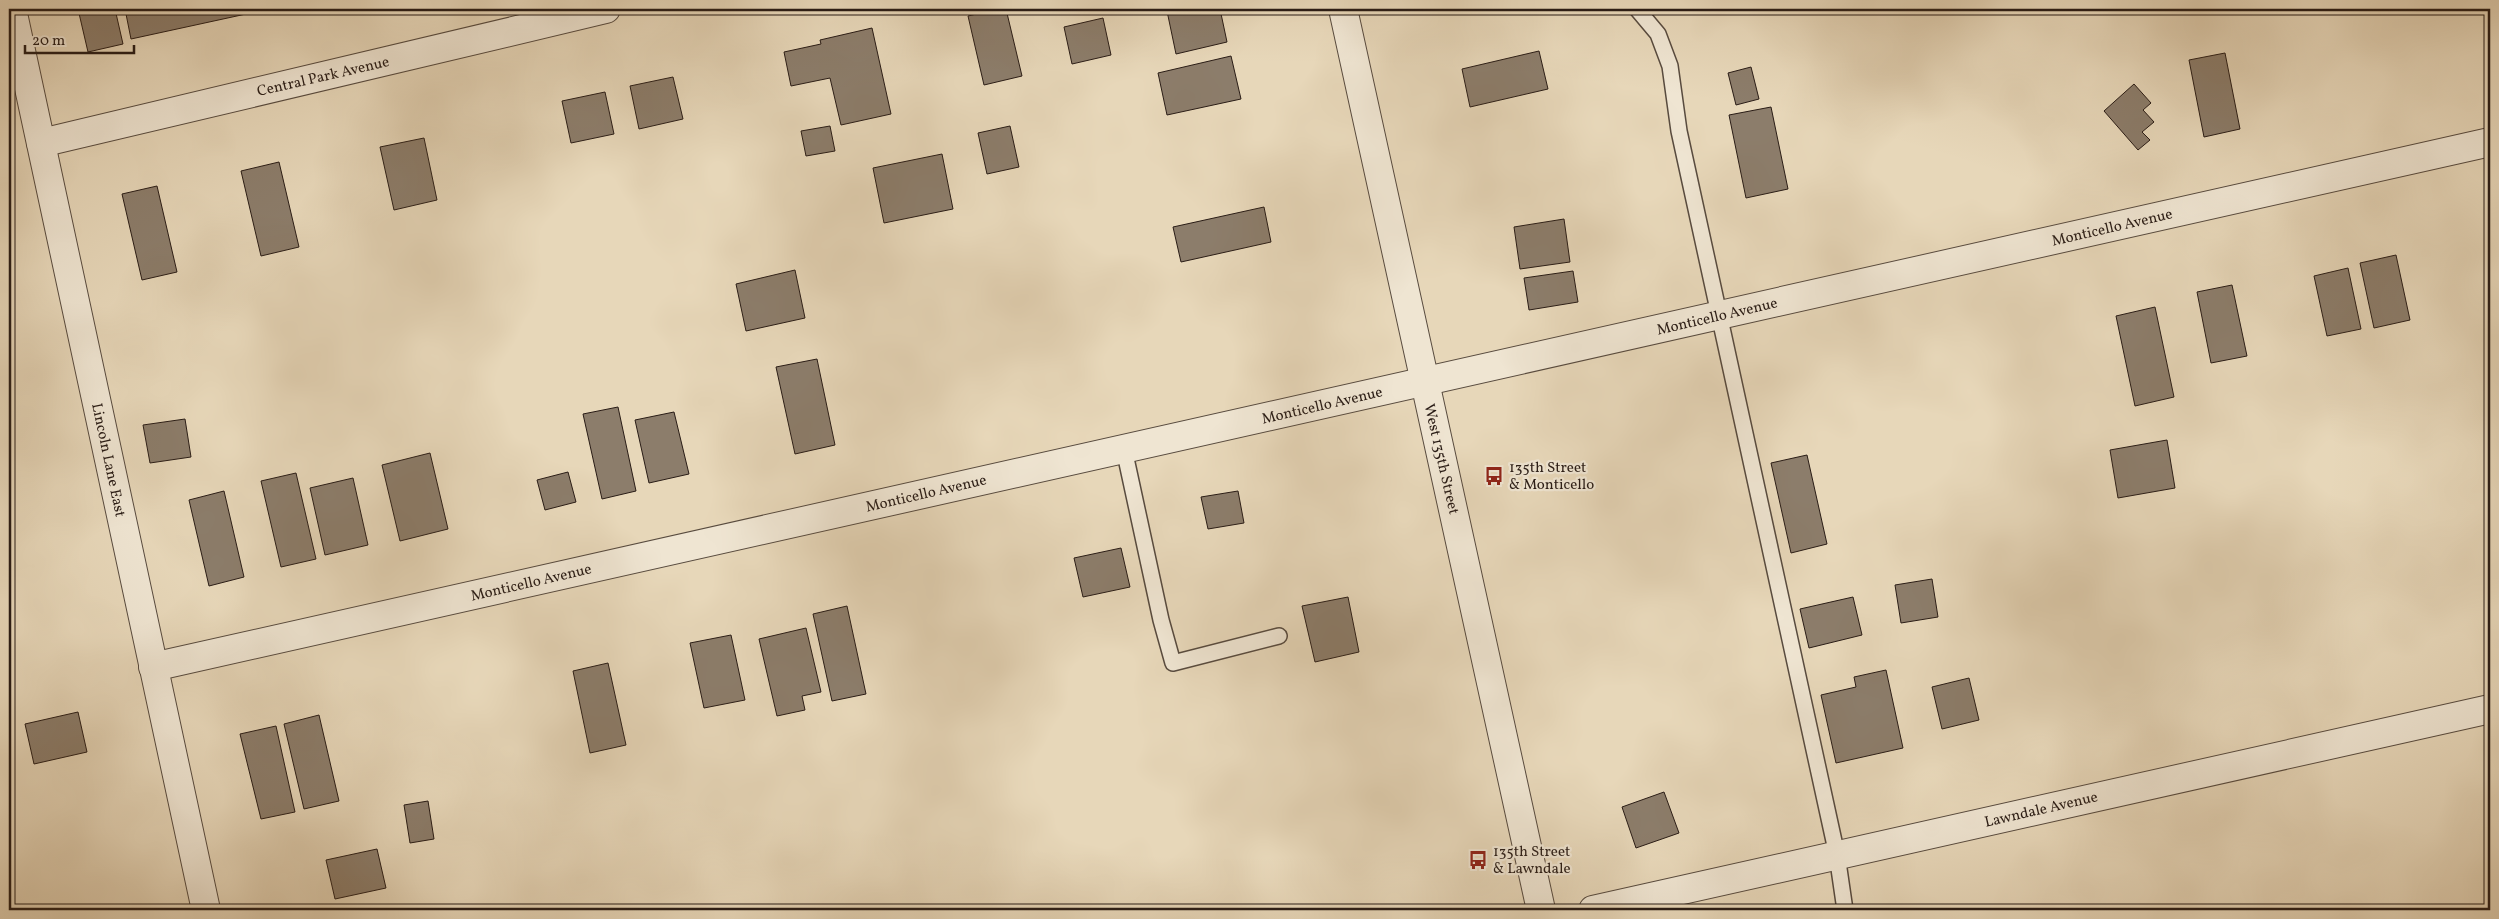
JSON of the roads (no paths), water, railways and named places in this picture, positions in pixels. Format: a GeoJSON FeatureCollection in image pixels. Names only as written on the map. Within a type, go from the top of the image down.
{"type":"FeatureCollection","features":[{"type":"Feature","properties":{"kind":"street","name":"Lincoln Lane East"},"geometry":{"type":"LineString","coordinates":[[12,9],[206,910]]}},
{"type":"Feature","properties":{"kind":"street","name":"Central Park Avenue"},"geometry":{"type":"LineString","coordinates":[[41,143],[606,9]]}},
{"type":"Feature","properties":{"kind":"street","name":"West 135th Street"},"geometry":{"type":"LineString","coordinates":[[1343,9],[1541,910]]}},
{"type":"Feature","properties":{"kind":"street","name":"Monticello Avenue"},"geometry":{"type":"LineString","coordinates":[[153,667],[2490,142]]}},
{"type":"Feature","properties":{"kind":"street","name":"Lawndale Avenue"},"geometry":{"type":"LineString","coordinates":[[1593,910],[2490,709]]}},
{"type":"Feature","properties":{"kind":"lane"},"geometry":{"type":"LineString","coordinates":[[1637,9],[1658,34],[1670,66],[1679,131],[1837,855],[1845,910]]}},
{"type":"Feature","properties":{"kind":"lane"},"geometry":{"type":"LineString","coordinates":[[1124,449],[1161,620],[1173,663],[1279,636]]}},
{"type":"Feature","properties":{"kind":"place","name":"135th Street & Monticello"},"geometry":{"type":"Point","coordinates":[1494,476]}},
{"type":"Feature","properties":{"kind":"place","name":"135th Street & Lawndale"},"geometry":{"type":"Point","coordinates":[1478,860]}}]}
